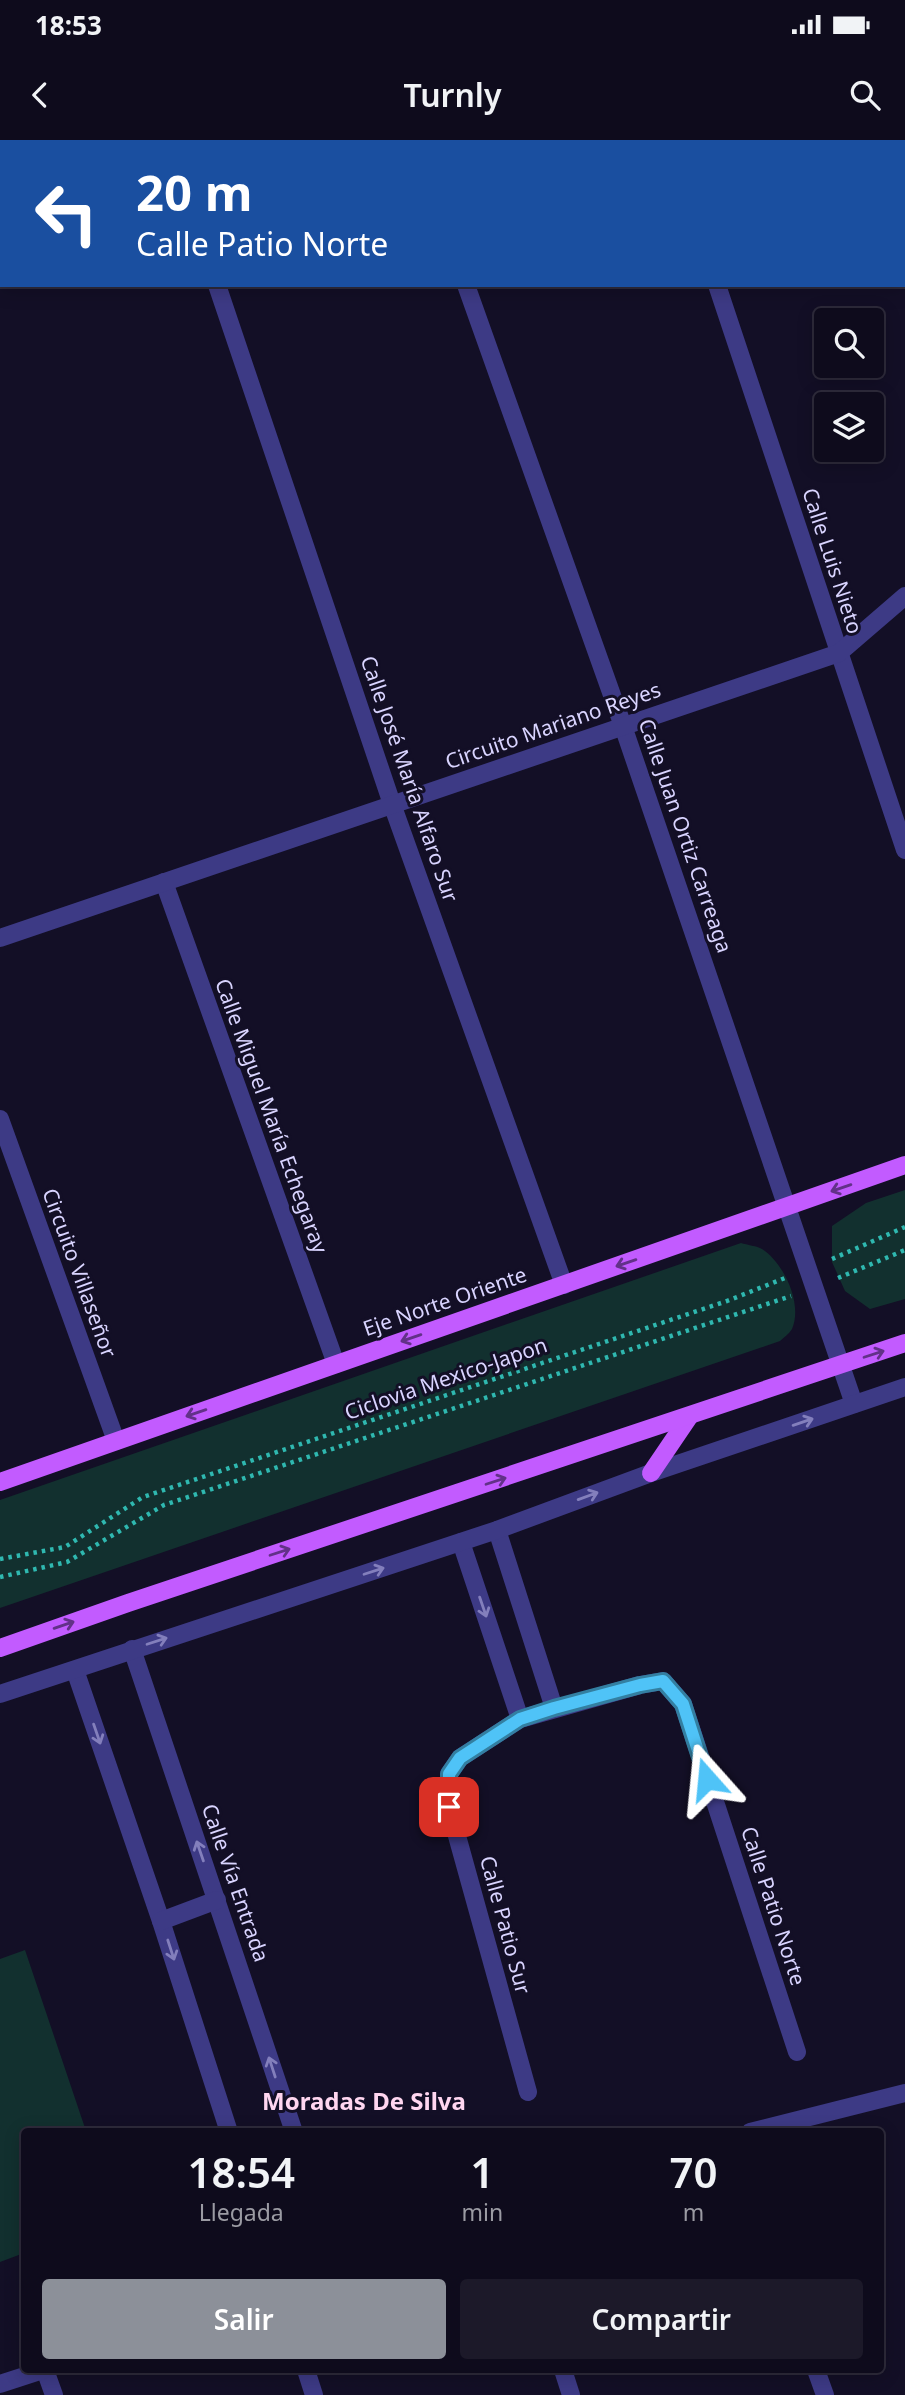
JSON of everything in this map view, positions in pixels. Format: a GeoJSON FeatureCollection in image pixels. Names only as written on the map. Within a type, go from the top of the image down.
{"type":"FeatureCollection","features":[{"type":"Feature","properties":{"kind":"main road","name":"Eje Norte Oriente"},"geometry":{"type":"LineString","coordinates":[[0,1482],[905,1165]]}},
{"type":"Feature","properties":{"kind":"main road"},"geometry":{"type":"LineString","coordinates":[[0,1648],[905,1343]]}},
{"type":"Feature","properties":{"kind":"main road"},"geometry":{"type":"LineString","coordinates":[[651,1473],[689,1417]]}},
{"type":"Feature","properties":{"kind":"street","name":"Calle José María Alfaro Sur"},"geometry":{"type":"LineString","coordinates":[[217,287],[393,804],[564,1285]]}},
{"type":"Feature","properties":{"kind":"street","name":"Calle Juan Ortiz Carreaga"},"geometry":{"type":"LineString","coordinates":[[467,287],[623,726],[854,1404]]}},
{"type":"Feature","properties":{"kind":"street","name":"Calle Luis Nieto"},"geometry":{"type":"LineString","coordinates":[[718,287],[905,850]]}},
{"type":"Feature","properties":{"kind":"street","name":"Circuito Mariano Reyes"},"geometry":{"type":"LineString","coordinates":[[0,938],[839,653],[905,596]]}},
{"type":"Feature","properties":{"kind":"street","name":"Calle Miguel María Echegaray"},"geometry":{"type":"LineString","coordinates":[[164,882],[336,1364]]}},
{"type":"Feature","properties":{"kind":"street","name":"Circuito Villaseñor"},"geometry":{"type":"LineString","coordinates":[[0,1119],[116,1441]]}},
{"type":"Feature","properties":{"kind":"street"},"geometry":{"type":"LineString","coordinates":[[0,1694],[497,1530],[651,1473],[905,1387]]}},
{"type":"Feature","properties":{"kind":"street"},"geometry":{"type":"LineString","coordinates":[[497,1530],[554,1708]]}},
{"type":"Feature","properties":{"kind":"street"},"geometry":{"type":"LineString","coordinates":[[461,1542],[520,1719]]}},
{"type":"Feature","properties":{"kind":"street","name":"Calle Vía Entrada"},"geometry":{"type":"LineString","coordinates":[[132,1649],[293,2128]]}},
{"type":"Feature","properties":{"kind":"street"},"geometry":{"type":"LineString","coordinates":[[75,1670],[161,1921],[228,2128]]}},
{"type":"Feature","properties":{"kind":"street","name":"Calle Patio Norte"},"geometry":{"type":"LineString","coordinates":[[520,1719],[663,1681],[683,1704],[797,2052]]}},
{"type":"Feature","properties":{"kind":"street","name":"Calle Patio Sur"},"geometry":{"type":"LineString","coordinates":[[520,1719],[460,1758],[449,1774],[449,1807],[528,2092]]}},
{"type":"Feature","properties":{"kind":"street"},"geometry":{"type":"LineString","coordinates":[[161,1921],[217,1900]]}},
{"type":"Feature","properties":{"kind":"street"},"geometry":{"type":"LineString","coordinates":[[766,2128],[905,2093]]}},
{"type":"Feature","properties":{"kind":"street"},"geometry":{"type":"LineString","coordinates":[[0,2384],[35,2373]]}},
{"type":"Feature","properties":{"kind":"street"},"geometry":{"type":"LineString","coordinates":[[45,2373],[54,2395]]}},
{"type":"Feature","properties":{"kind":"street"},"geometry":{"type":"LineString","coordinates":[[307,2373],[314,2395]]}},
{"type":"Feature","properties":{"kind":"street"},"geometry":{"type":"LineString","coordinates":[[564,2373],[571,2395]]}},
{"type":"Feature","properties":{"kind":"street"},"geometry":{"type":"LineString","coordinates":[[817,2373],[825,2395]]}},
{"type":"Feature","properties":{"kind":"path","name":"Ciclovia Mexico-Japon"},"geometry":{"type":"LineString","coordinates":[[0,1559],[65,1547],[143,1497],[727,1301],[905,1227]]}},
{"type":"Feature","properties":{"kind":"path"},"geometry":{"type":"LineString","coordinates":[[0,1577],[67,1562],[164,1505],[815,1288],[905,1250]]}},
{"type":"Feature","properties":{"kind":"green space"},"geometry":{"type":"Polygon","coordinates":[[[905,1190],[905,1299],[870,1309],[845,1291],[832,1262],[832,1226],[866,1203],[905,1190]]]}},
{"type":"Feature","properties":{"kind":"green space"},"geometry":{"type":"Polygon","coordinates":[[[741,1243],[760,1248],[770,1255],[789,1285],[795,1319],[792,1329],[780,1341],[0,1608],[0,1500],[741,1243]]]}},
{"type":"Feature","properties":{"kind":"green space"},"geometry":{"type":"Polygon","coordinates":[[[25,1950],[85,2128],[21,2128],[21,2254],[0,2262],[0,1959],[25,1950]]]}},
{"type":"Feature","properties":{"kind":"district","name":"Moradas De Silva"},"geometry":{"type":"Point","coordinates":[364,2102]}},
{"type":"Feature","properties":{"kind":"route"},"geometry":{"type":"LineString","coordinates":[[449,1807],[449,1774],[460,1758],[520,1719],[663,1681],[683,1704],[707,1779]]}}]}
